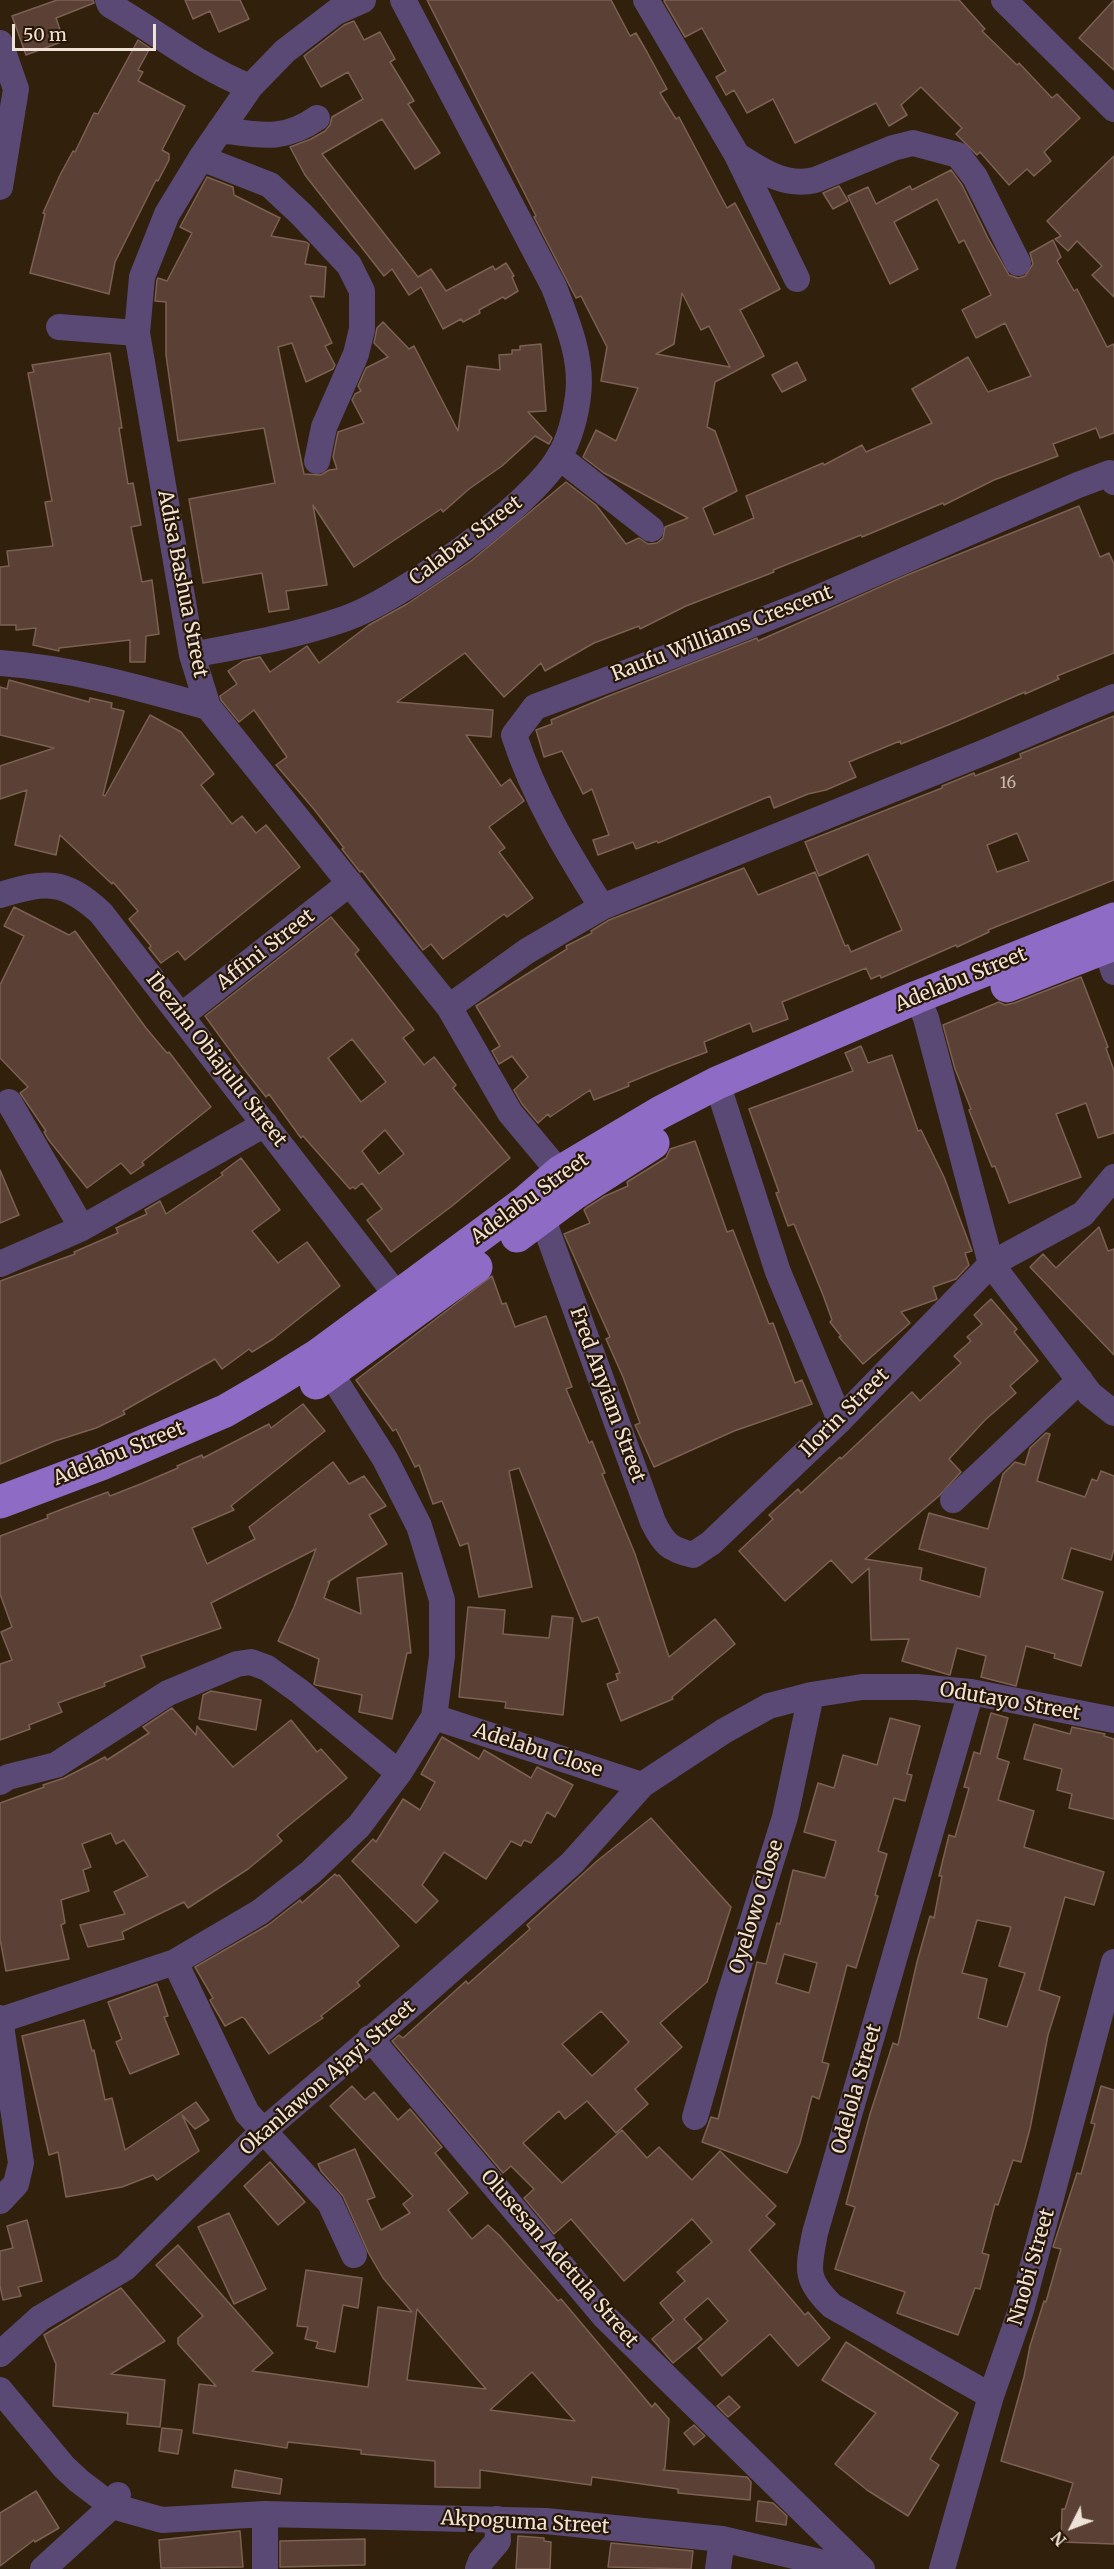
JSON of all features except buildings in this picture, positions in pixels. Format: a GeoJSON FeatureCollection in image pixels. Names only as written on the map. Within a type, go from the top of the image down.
{"type":"FeatureCollection","features":[{"type":"Feature","properties":{"kind":"main road","name":"Adelabu Street"},"geometry":{"type":"LineString","coordinates":[[0,1526],[87,1489],[186,1453],[260,1416],[331,1374],[405,1306],[524,1203],[671,1132],[722,1094],[799,1071],[921,1008],[1109,941]]}},
{"type":"Feature","properties":{"kind":"main road","name":"Adelabu Street"},"geometry":{"type":"LineString","coordinates":[[0,1502],[101,1464],[225,1411],[405,1306],[542,1217],[568,1183]]}},
{"type":"Feature","properties":{"kind":"street"},"geometry":{"type":"LineString","coordinates":[[108,0],[110,5],[195,59],[223,76],[250,87]]}},
{"type":"Feature","properties":{"kind":"street","name":"Adisa Bashua Street"},"geometry":{"type":"LineString","coordinates":[[363,0],[336,12],[294,44],[250,87],[201,158],[167,214],[142,277],[137,333],[192,655],[208,707],[449,1007],[510,1113],[568,1183]]}},
{"type":"Feature","properties":{"kind":"street","name":"Calabar Street"},"geometry":{"type":"LineString","coordinates":[[192,655],[290,636],[349,618],[390,598],[505,516],[531,491],[559,457],[578,396],[579,365],[570,331],[554,287],[533,245],[403,0]]}},
{"type":"Feature","properties":{"kind":"street"},"geometry":{"type":"LineString","coordinates":[[646,0],[737,155],[797,279]]}},
{"type":"Feature","properties":{"kind":"street"},"geometry":{"type":"LineString","coordinates":[[1004,0],[1114,109]]}},
{"type":"Feature","properties":{"kind":"street"},"geometry":{"type":"LineString","coordinates":[[0,44],[16,89],[0,187]]}},
{"type":"Feature","properties":{"kind":"street"},"geometry":{"type":"LineString","coordinates":[[220,130],[262,135],[286,134],[301,130],[317,118]]}},
{"type":"Feature","properties":{"kind":"street"},"geometry":{"type":"LineString","coordinates":[[737,155],[789,182],[802,183],[913,143],[958,155],[975,177],[1018,262]]}},
{"type":"Feature","properties":{"kind":"street"},"geometry":{"type":"LineString","coordinates":[[201,158],[270,185],[302,215],[349,266],[362,291],[362,329],[356,354],[324,427],[317,461]]}},
{"type":"Feature","properties":{"kind":"street"},"geometry":{"type":"LineString","coordinates":[[59,327],[137,333]]}},
{"type":"Feature","properties":{"kind":"street"},"geometry":{"type":"LineString","coordinates":[[559,457],[651,529]]}},
{"type":"Feature","properties":{"kind":"street","name":"Raufu Williams Crescent"},"geometry":{"type":"LineString","coordinates":[[602,907],[578,870],[526,773],[514,735],[535,706],[800,605],[1113,476]]}},
{"type":"Feature","properties":{"kind":"street"},"geometry":{"type":"LineString","coordinates":[[0,663],[46,668],[122,684],[208,707]]}},
{"type":"Feature","properties":{"kind":"street"},"geometry":{"type":"LineString","coordinates":[[449,1007],[527,951],[602,907],[985,752],[1114,697]]}},
{"type":"Feature","properties":{"kind":"street","name":"Affini Street"},"geometry":{"type":"LineString","coordinates":[[181,1016],[350,883]]}},
{"type":"Feature","properties":{"kind":"street","name":"Ibezim Obiajulu Street"},"geometry":{"type":"LineString","coordinates":[[0,895],[31,886],[61,886],[82,895],[101,913],[405,1306]]}},
{"type":"Feature","properties":{"kind":"street"},"geometry":{"type":"LineString","coordinates":[[921,1008],[991,1264],[1090,1394],[1114,1413]]}},
{"type":"Feature","properties":{"kind":"street"},"geometry":{"type":"LineString","coordinates":[[722,1094],[778,1272],[840,1420]]}},
{"type":"Feature","properties":{"kind":"street"},"geometry":{"type":"LineString","coordinates":[[9,1102],[82,1228]]}},
{"type":"Feature","properties":{"kind":"street"},"geometry":{"type":"LineString","coordinates":[[0,1264],[82,1228],[265,1124]]}},
{"type":"Feature","properties":{"kind":"street","name":"Ilorin Street"},"geometry":{"type":"LineString","coordinates":[[693,1556],[711,1543],[840,1420],[991,1264],[1083,1214],[1114,1177]]}},
{"type":"Feature","properties":{"kind":"street","name":"Fred Anyiam Street"},"geometry":{"type":"LineString","coordinates":[[542,1217],[653,1522],[662,1540],[675,1550],[693,1556]]}},
{"type":"Feature","properties":{"kind":"street"},"geometry":{"type":"LineString","coordinates":[[0,2200],[16,2184],[21,2163],[0,2019],[175,1962],[260,1912],[311,1872],[358,1827],[399,1773],[434,1717],[442,1656],[442,1599],[419,1526],[385,1459],[331,1374]]}},
{"type":"Feature","properties":{"kind":"street"},"geometry":{"type":"LineString","coordinates":[[953,1500],[1080,1380]]}},
{"type":"Feature","properties":{"kind":"street"},"geometry":{"type":"LineString","coordinates":[[0,1782],[8,1777],[56,1765],[168,1693],[237,1664],[251,1662],[267,1668],[299,1691],[399,1773]]}},
{"type":"Feature","properties":{"kind":"street","name":"Odutayo Street"},"geometry":{"type":"LineString","coordinates":[[642,1785],[685,1755],[769,1706],[811,1695],[862,1687],[917,1687],[971,1692],[1114,1720]]}},
{"type":"Feature","properties":{"kind":"street","name":"Odelola Street"},"geometry":{"type":"LineString","coordinates":[[971,1692],[814,2233],[809,2268],[815,2290],[832,2306],[991,2396]]}},
{"type":"Feature","properties":{"kind":"street","name":"Oyelowo Close"},"geometry":{"type":"LineString","coordinates":[[695,2117],[785,1817],[811,1695]]}},
{"type":"Feature","properties":{"kind":"street","name":"Adelabu Close"},"geometry":{"type":"LineString","coordinates":[[434,1717],[642,1785]]}},
{"type":"Feature","properties":{"kind":"street","name":"Okanlawon Ajayi Street"},"geometry":{"type":"LineString","coordinates":[[0,2354],[40,2318],[125,2268],[262,2132],[370,2038],[420,1998],[572,1863],[642,1785]]}},
{"type":"Feature","properties":{"kind":"street"},"geometry":{"type":"LineString","coordinates":[[175,1962],[247,2114],[330,2203],[354,2255]]}},
{"type":"Feature","properties":{"kind":"street","name":"Nnobi Street"},"geometry":{"type":"LineString","coordinates":[[942,2569],[991,2396],[1021,2310],[1114,1962]]}},
{"type":"Feature","properties":{"kind":"street","name":"Olusesan Adetula Street"},"geometry":{"type":"LineString","coordinates":[[370,2038],[604,2316],[862,2569]]}},
{"type":"Feature","properties":{"kind":"street","name":"Akpoguma Street"},"geometry":{"type":"LineString","coordinates":[[0,2373],[18,2388],[74,2458],[115,2500]]}},
{"type":"Feature","properties":{"kind":"street","name":"Akpoguma Street"},"geometry":{"type":"LineString","coordinates":[[0,2390],[64,2467],[115,2500],[197,2517],[265,2514],[546,2521],[722,2538],[849,2569]]}},
{"type":"Feature","properties":{"kind":"street"},"geometry":{"type":"LineString","coordinates":[[43,2569],[115,2500]]}},
{"type":"Feature","properties":{"kind":"street"},"geometry":{"type":"LineString","coordinates":[[265,2514],[265,2569]]}},
{"type":"Feature","properties":{"kind":"street"},"geometry":{"type":"LineString","coordinates":[[478,2569],[481,2561],[498,2541],[497,2520]]}},
{"type":"Feature","properties":{"kind":"street"},"geometry":{"type":"LineString","coordinates":[[718,2569],[722,2538]]}}]}
